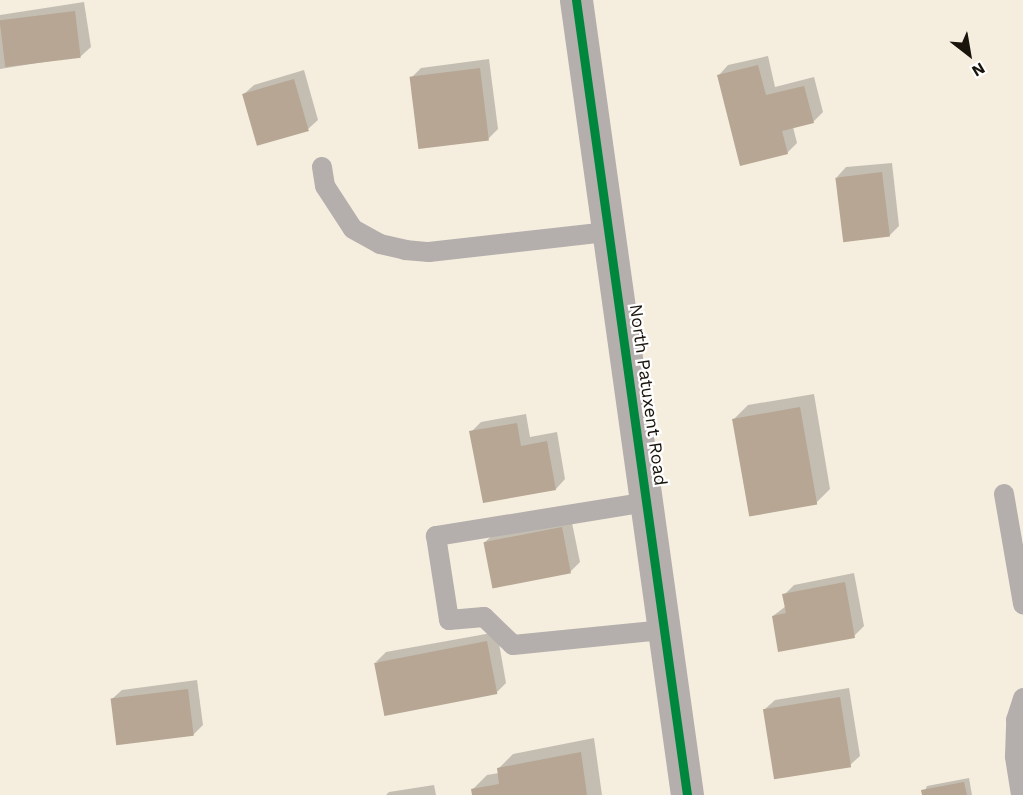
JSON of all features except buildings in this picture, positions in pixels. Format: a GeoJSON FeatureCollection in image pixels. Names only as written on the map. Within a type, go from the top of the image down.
{"type":"FeatureCollection","features":[{"type":"Feature","properties":{"kind":"street","name":"North Patuxent Road"},"geometry":{"type":"LineString","coordinates":[[576,0],[687,795]]}},
{"type":"Feature","properties":{"kind":"lane"},"geometry":{"type":"LineString","coordinates":[[322,167],[325,186],[353,229],[380,244],[405,250],[429,252],[608,232]]}},
{"type":"Feature","properties":{"kind":"lane"},"geometry":{"type":"LineString","coordinates":[[1004,494],[1021,577],[1023,604]]}},
{"type":"Feature","properties":{"kind":"lane"},"geometry":{"type":"LineString","coordinates":[[647,502],[436,536],[448,620],[484,617],[513,645],[664,630]]}},
{"type":"Feature","properties":{"kind":"lane"},"geometry":{"type":"LineString","coordinates":[[1021,795],[1015,756],[1016,720],[1023,698]]}},
{"type":"Feature","properties":{"kind":"cycle path"},"geometry":{"type":"LineString","coordinates":[[576,0],[687,795]]}}]}
